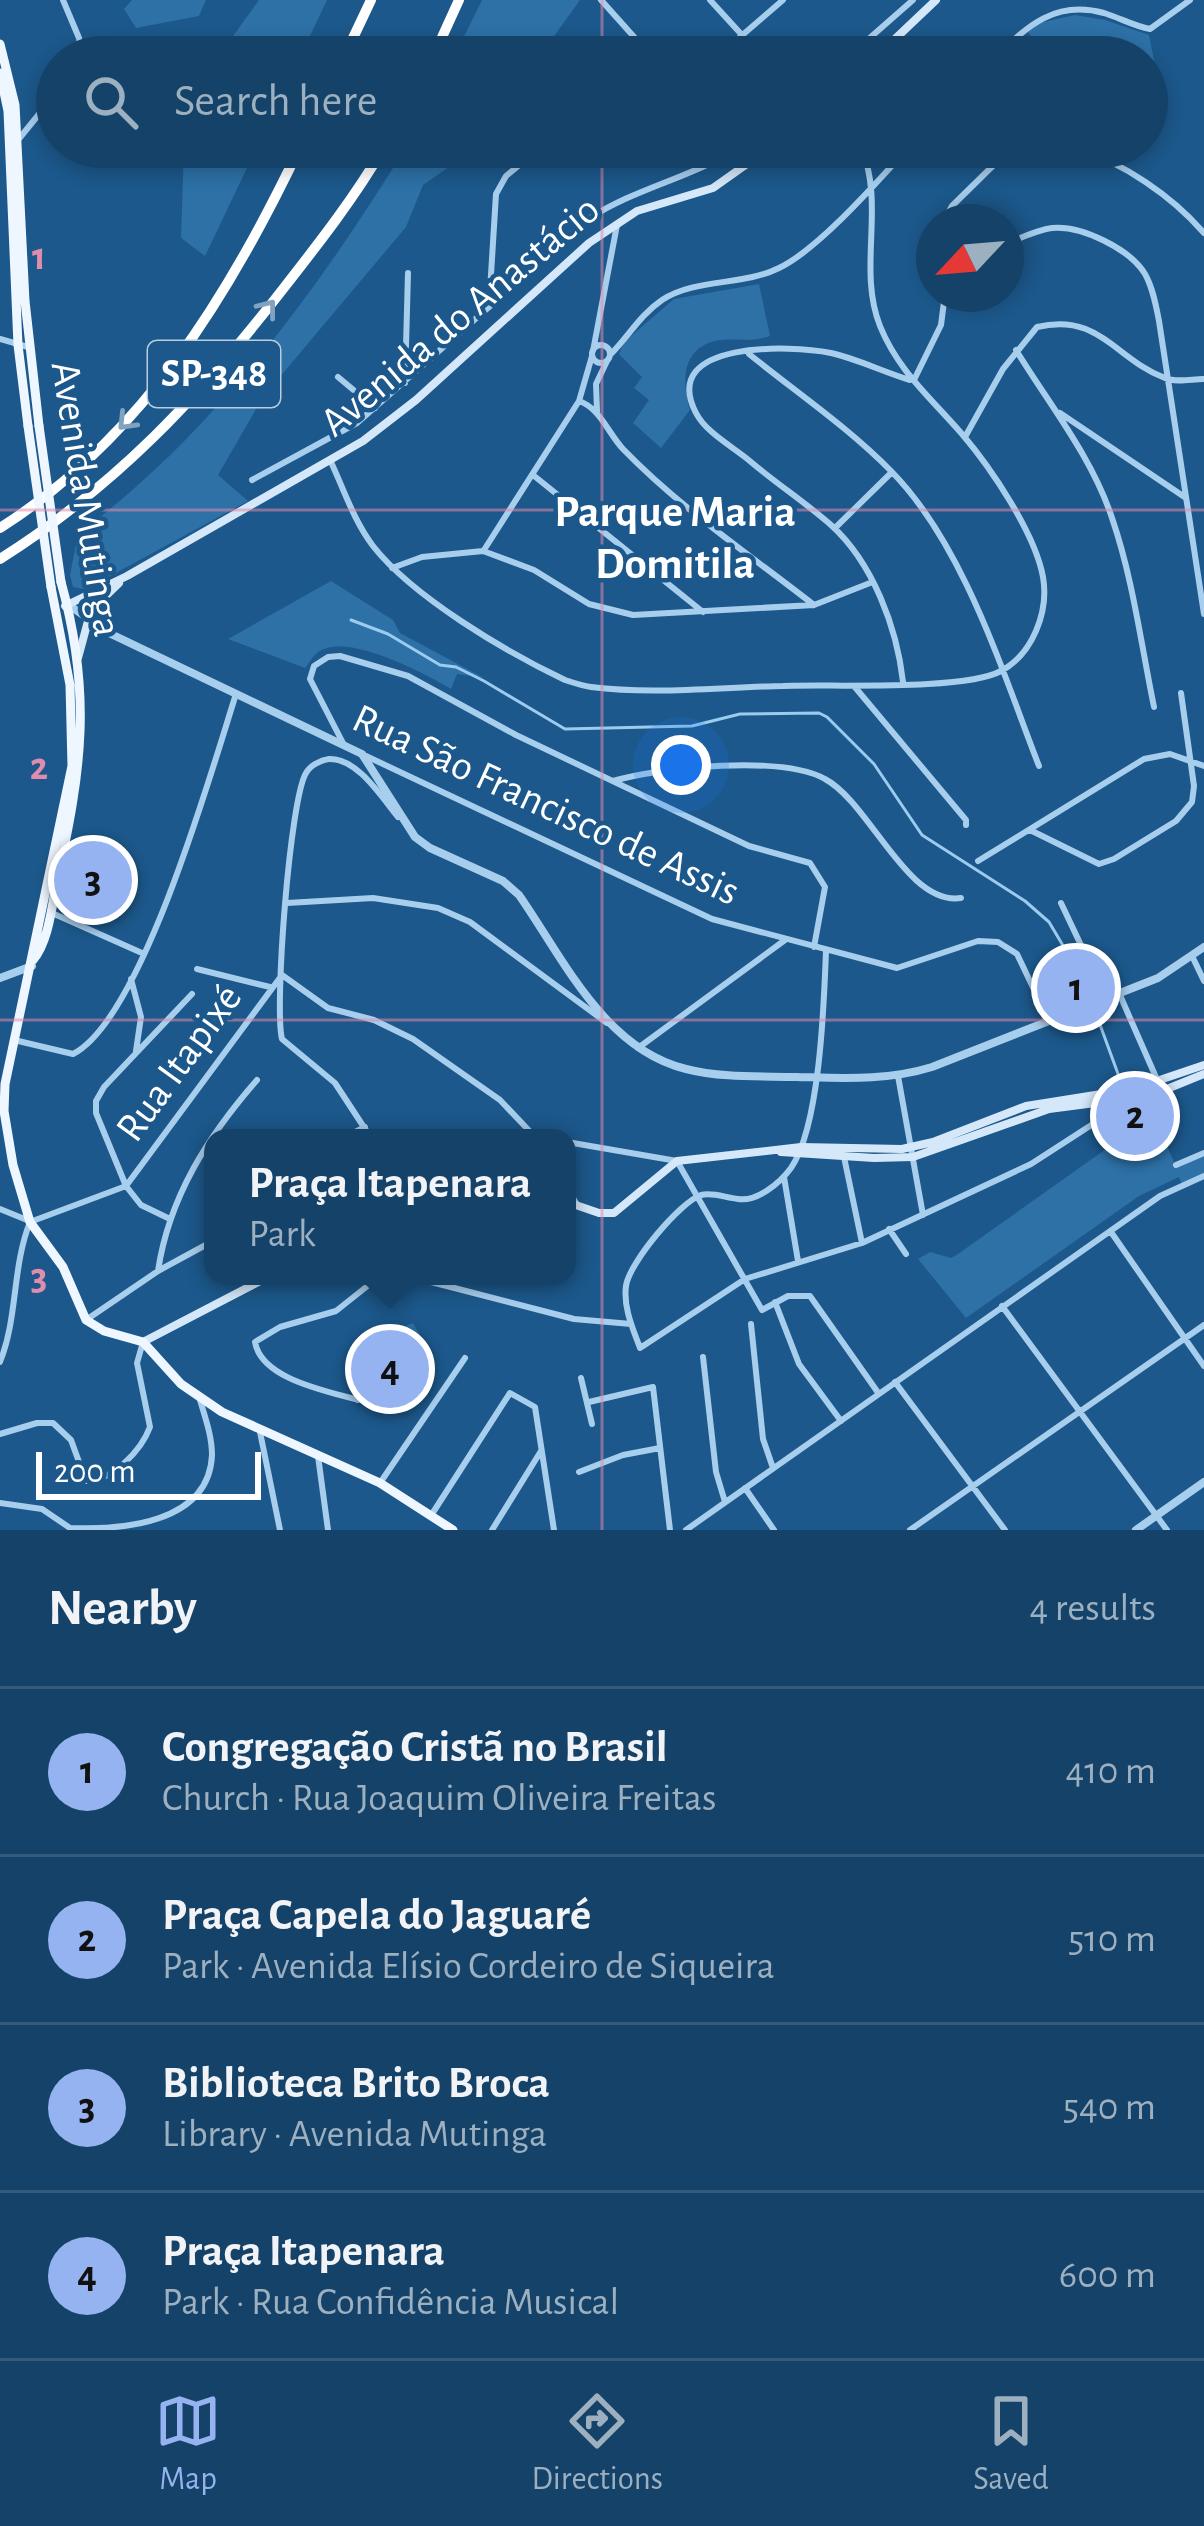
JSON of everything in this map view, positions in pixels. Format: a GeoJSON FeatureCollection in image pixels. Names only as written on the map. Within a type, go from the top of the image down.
{"type":"FeatureCollection","features":[{"type":"Feature","properties":{"kind":"highway"},"geometry":{"type":"LineString","coordinates":[[354,36],[371,0]]}},
{"type":"Feature","properties":{"kind":"highway"},"geometry":{"type":"LineString","coordinates":[[443,36],[459,0]]}},
{"type":"Feature","properties":{"kind":"highway","name":"SP-348"},"geometry":{"type":"LineString","coordinates":[[0,529],[88,460],[140,409],[220,300],[256,241],[290,168]]}},
{"type":"Feature","properties":{"kind":"highway","name":"SP-348"},"geometry":{"type":"LineString","coordinates":[[0,559],[125,466],[184,410],[321,240],[370,168]]}},
{"type":"Feature","properties":{"kind":"main road"},"geometry":{"type":"LineString","coordinates":[[898,36],[936,0]]}},
{"type":"Feature","properties":{"kind":"main road","name":"Avenida Mutinga"},"geometry":{"type":"LineString","coordinates":[[0,44],[12,84],[18,140],[23,346]]}},
{"type":"Feature","properties":{"kind":"main road","name":"Avenida Mutinga"},"geometry":{"type":"LineString","coordinates":[[0,73],[8,111],[5,156],[23,346],[71,700],[72,766],[13,1040],[4,1112],[30,1222],[55,1252],[86,1320]]}},
{"type":"Feature","properties":{"kind":"main road","name":"Avenida do Anastácio"},"geometry":{"type":"LineString","coordinates":[[56,612],[331,462],[416,400],[617,221],[713,188],[741,168]]}},
{"type":"Feature","properties":{"kind":"main road","name":"Avenida do Anastácio"},"geometry":{"type":"LineString","coordinates":[[78,658],[94,606],[127,576]]}},
{"type":"Feature","properties":{"kind":"main road","name":"Avenida Mutinga"},"geometry":{"type":"LineString","coordinates":[[33,963],[50,912],[81,763],[78,658],[68,604],[56,585]]}},
{"type":"Feature","properties":{"kind":"main road"},"geometry":{"type":"LineString","coordinates":[[61,635],[69,654],[78,658]]}},
{"type":"Feature","properties":{"kind":"main road"},"geometry":{"type":"LineString","coordinates":[[578,1206],[614,1213],[677,1161],[800,1151],[913,1152],[1054,1107],[1160,1086],[1204,1070]]}},
{"type":"Feature","properties":{"kind":"main road"},"geometry":{"type":"LineString","coordinates":[[143,1342],[253,1285]]}},
{"type":"Feature","properties":{"kind":"main road"},"geometry":{"type":"LineString","coordinates":[[86,1320],[104,1331],[143,1342],[200,1400],[260,1432],[380,1484],[453,1530]]}},
{"type":"Feature","properties":{"kind":"street"},"geometry":{"type":"LineString","coordinates":[[63,0],[79,36]]}},
{"type":"Feature","properties":{"kind":"street"},"geometry":{"type":"LineString","coordinates":[[601,0],[633,36]]}},
{"type":"Feature","properties":{"kind":"street"},"geometry":{"type":"LineString","coordinates":[[710,0],[742,35],[783,0]]}},
{"type":"Feature","properties":{"kind":"street"},"geometry":{"type":"LineString","coordinates":[[872,36],[913,0]]}},
{"type":"Feature","properties":{"kind":"street"},"geometry":{"type":"LineString","coordinates":[[1017,36],[1033,20],[1065,8],[1096,10],[1150,28],[1190,0]]}},
{"type":"Feature","properties":{"kind":"street"},"geometry":{"type":"LineString","coordinates":[[5,156],[36,118]]}},
{"type":"Feature","properties":{"kind":"street"},"geometry":{"type":"LineString","coordinates":[[489,308],[496,194],[516,168]]}},
{"type":"Feature","properties":{"kind":"street","name":"Avenida do Anastácio"},"geometry":{"type":"LineString","coordinates":[[252,480],[357,423],[590,218],[624,196],[700,168]]}},
{"type":"Feature","properties":{"kind":"street"},"geometry":{"type":"LineString","coordinates":[[331,462],[357,521],[392,568],[430,599],[546,671],[590,687],[854,686],[982,677],[1002,670],[1020,656],[1034,634],[1043,609],[1044,580],[1015,512],[965,437],[913,382],[889,347],[871,292],[873,184],[868,168]]}},
{"type":"Feature","properties":{"kind":"street"},"geometry":{"type":"LineString","coordinates":[[598,415],[596,384],[608,358],[663,299],[756,277],[792,261],[889,168]]}},
{"type":"Feature","properties":{"kind":"street"},"geometry":{"type":"LineString","coordinates":[[954,204],[991,168]]}},
{"type":"Feature","properties":{"kind":"street"},"geometry":{"type":"LineString","coordinates":[[1120,168],[1172,201],[1204,233]]}},
{"type":"Feature","properties":{"kind":"street"},"geometry":{"type":"LineString","coordinates":[[483,550],[584,392],[617,221]]}},
{"type":"Feature","properties":{"kind":"street"},"geometry":{"type":"LineString","coordinates":[[1024,238],[1062,228],[1100,241],[1138,265],[1154,296],[1204,614]]}},
{"type":"Feature","properties":{"kind":"street"},"geometry":{"type":"LineString","coordinates":[[0,252],[14,253],[23,269]]}},
{"type":"Feature","properties":{"kind":"street"},"geometry":{"type":"LineString","coordinates":[[405,384],[408,273]]}},
{"type":"Feature","properties":{"kind":"street"},"geometry":{"type":"LineString","coordinates":[[913,382],[936,338],[941,312]]}},
{"type":"Feature","properties":{"kind":"street"},"geometry":{"type":"LineString","coordinates":[[965,437],[1016,350],[1036,327],[1052,323],[1087,327],[1168,380],[1203,379]]}},
{"type":"Feature","properties":{"kind":"street"},"geometry":{"type":"LineString","coordinates":[[598,326],[608,358]]}},
{"type":"Feature","properties":{"kind":"street"},"geometry":{"type":"LineString","coordinates":[[593,353],[628,332]]}},
{"type":"Feature","properties":{"kind":"street"},"geometry":{"type":"LineString","coordinates":[[0,339],[23,346]]}},
{"type":"Feature","properties":{"kind":"street"},"geometry":{"type":"LineString","coordinates":[[1016,350],[1055,410],[1111,514],[1154,707]]}},
{"type":"Feature","properties":{"kind":"street"},"geometry":{"type":"LineString","coordinates":[[903,682],[893,629],[872,583],[835,528],[700,420],[690,392],[694,374],[712,358],[746,351],[830,353],[913,382]]}},
{"type":"Feature","properties":{"kind":"street"},"geometry":{"type":"LineString","coordinates":[[746,351],[892,472],[913,496],[953,563],[1039,766]]}},
{"type":"Feature","properties":{"kind":"street"},"geometry":{"type":"LineString","coordinates":[[593,353],[598,362],[608,358]]}},
{"type":"Feature","properties":{"kind":"street"},"geometry":{"type":"LineString","coordinates":[[338,377],[375,409]]}},
{"type":"Feature","properties":{"kind":"street"},"geometry":{"type":"LineString","coordinates":[[584,392],[596,384]]}},
{"type":"Feature","properties":{"kind":"street"},"geometry":{"type":"LineString","coordinates":[[579,400],[662,485],[814,605]]}},
{"type":"Feature","properties":{"kind":"street"},"geometry":{"type":"LineString","coordinates":[[1055,410],[1186,498]]}},
{"type":"Feature","properties":{"kind":"street"},"geometry":{"type":"LineString","coordinates":[[835,528],[892,472]]}},
{"type":"Feature","properties":{"kind":"street"},"geometry":{"type":"LineString","coordinates":[[533,475],[703,613]]}},
{"type":"Feature","properties":{"kind":"street"},"geometry":{"type":"LineString","coordinates":[[392,568],[422,557],[483,550],[534,570],[589,604],[633,615],[814,605],[872,583]]}},
{"type":"Feature","properties":{"kind":"street","name":"Rua São Francisco de Assis"},"geometry":{"type":"LineString","coordinates":[[68,604],[90,622],[712,920],[897,968],[978,941],[998,942],[1017,954],[1049,1021]]}},
{"type":"Feature","properties":{"kind":"street"},"geometry":{"type":"LineString","coordinates":[[344,745],[310,679],[314,666],[328,657],[363,661],[408,676],[749,846],[810,863],[825,891],[814,947]]}},
{"type":"Feature","properties":{"kind":"street"},"geometry":{"type":"LineString","coordinates":[[854,686],[966,825]]}},
{"type":"Feature","properties":{"kind":"street"},"geometry":{"type":"LineString","coordinates":[[13,1040],[73,1054],[95,1038],[159,924],[237,691]]}},
{"type":"Feature","properties":{"kind":"street"},"geometry":{"type":"LineString","coordinates":[[1030,830],[1094,862],[1106,863],[1183,816],[1192,802],[1194,786],[1181,693]]}},
{"type":"Feature","properties":{"kind":"street"},"geometry":{"type":"LineString","coordinates":[[362,754],[400,820]]}},
{"type":"Feature","properties":{"kind":"street"},"geometry":{"type":"LineString","coordinates":[[978,861],[1144,759],[1170,754],[1204,766]]}},
{"type":"Feature","properties":{"kind":"street"},"geometry":{"type":"LineString","coordinates":[[361,1129],[365,1127],[334,1083],[282,1040],[282,975],[296,818],[310,768],[328,759],[362,775],[430,848],[503,881],[519,895],[614,1028]]}},
{"type":"Feature","properties":{"kind":"street"},"geometry":{"type":"LineString","coordinates":[[613,782],[659,772],[773,765],[802,769],[838,787],[922,886],[941,897],[961,898]]}},
{"type":"Feature","properties":{"kind":"street"},"geometry":{"type":"LineString","coordinates":[[287,903],[373,898],[439,908],[470,922],[638,1048],[664,1062],[710,1073],[898,1076],[1119,994],[1172,971],[1204,947]]}},
{"type":"Feature","properties":{"kind":"street"},"geometry":{"type":"LineString","coordinates":[[1061,903],[1102,1000]]}},
{"type":"Feature","properties":{"kind":"street"},"geometry":{"type":"LineString","coordinates":[[50,912],[142,953]]}},
{"type":"Feature","properties":{"kind":"street"},"geometry":{"type":"LineString","coordinates":[[638,1048],[785,940]]}},
{"type":"Feature","properties":{"kind":"street"},"geometry":{"type":"LineString","coordinates":[[826,951],[816,1077],[800,1151],[784,1177],[748,1200],[698,1196],[656,1236],[628,1277],[626,1296],[640,1348],[745,1279],[862,1243],[1031,1164],[1110,1113],[1119,1096]]}},
{"type":"Feature","properties":{"kind":"street"},"geometry":{"type":"LineString","coordinates":[[1193,958],[1204,981]]}},
{"type":"Feature","properties":{"kind":"street"},"geometry":{"type":"LineString","coordinates":[[0,978],[33,963]]}},
{"type":"Feature","properties":{"kind":"street"},"geometry":{"type":"LineString","coordinates":[[197,969],[270,987]]}},
{"type":"Feature","properties":{"kind":"street"},"geometry":{"type":"LineString","coordinates":[[282,975],[328,1008],[374,1020],[413,1039],[500,1100],[527,1129]]}},
{"type":"Feature","properties":{"kind":"street","name":"Rua Itapixé"},"geometry":{"type":"LineString","coordinates":[[125,1186],[282,975]]}},
{"type":"Feature","properties":{"kind":"street"},"geometry":{"type":"LineString","coordinates":[[131,979],[141,1017],[135,1054]]}},
{"type":"Feature","properties":{"kind":"street"},"geometry":{"type":"LineString","coordinates":[[170,1219],[141,1205],[125,1186],[100,1124],[96,1101],[192,994]]}},
{"type":"Feature","properties":{"kind":"street"},"geometry":{"type":"LineString","coordinates":[[1119,994],[1160,1086]]}},
{"type":"Feature","properties":{"kind":"street"},"geometry":{"type":"LineString","coordinates":[[898,1076],[923,1215]]}},
{"type":"Feature","properties":{"kind":"street"},"geometry":{"type":"LineString","coordinates":[[217,1129],[257,1080]]}},
{"type":"Feature","properties":{"kind":"street"},"geometry":{"type":"LineString","coordinates":[[576,1144],[677,1161],[762,1310],[801,1293],[810,1296],[879,1394]]}},
{"type":"Feature","properties":{"kind":"street"},"geometry":{"type":"LineString","coordinates":[[158,1271],[170,1219],[204,1150]]}},
{"type":"Feature","properties":{"kind":"street"},"geometry":{"type":"LineString","coordinates":[[844,1152],[862,1243]]}},
{"type":"Feature","properties":{"kind":"street"},"geometry":{"type":"LineString","coordinates":[[1177,1165],[1204,1153]]}},
{"type":"Feature","properties":{"kind":"street"},"geometry":{"type":"LineString","coordinates":[[686,1530],[1160,1196],[1204,1176]]}},
{"type":"Feature","properties":{"kind":"street"},"geometry":{"type":"LineString","coordinates":[[784,1177],[798,1261]]}},
{"type":"Feature","properties":{"kind":"street"},"geometry":{"type":"LineString","coordinates":[[0,1210],[30,1222],[125,1186]]}},
{"type":"Feature","properties":{"kind":"street"},"geometry":{"type":"LineString","coordinates":[[0,1362],[9,1336],[21,1245],[30,1222]]}},
{"type":"Feature","properties":{"kind":"street"},"geometry":{"type":"LineString","coordinates":[[889,1229],[906,1254]]}},
{"type":"Feature","properties":{"kind":"street"},"geometry":{"type":"LineString","coordinates":[[1111,1232],[1204,1366]]}},
{"type":"Feature","properties":{"kind":"street"},"geometry":{"type":"LineString","coordinates":[[86,1320],[204,1246]]}},
{"type":"Feature","properties":{"kind":"street"},"geometry":{"type":"LineString","coordinates":[[358,1400],[273,1367],[257,1354],[254,1342],[280,1327],[336,1311],[369,1285]]}},
{"type":"Feature","properties":{"kind":"street"},"geometry":{"type":"LineString","coordinates":[[443,1285],[574,1319],[631,1324]]}},
{"type":"Feature","properties":{"kind":"street"},"geometry":{"type":"LineString","coordinates":[[775,1302],[792,1351],[841,1421]]}},
{"type":"Feature","properties":{"kind":"street"},"geometry":{"type":"LineString","coordinates":[[1002,1306],[1167,1530]]}},
{"type":"Feature","properties":{"kind":"street"},"geometry":{"type":"LineString","coordinates":[[751,1324],[763,1439],[773,1468]]}},
{"type":"Feature","properties":{"kind":"street"},"geometry":{"type":"LineString","coordinates":[[910,1530],[1204,1325]]}},
{"type":"Feature","properties":{"kind":"street"},"geometry":{"type":"LineString","coordinates":[[0,1435],[53,1423],[71,1440],[86,1480],[94,1482],[111,1472],[136,1451],[150,1427],[137,1363],[143,1342]]}},
{"type":"Feature","properties":{"kind":"street"},"geometry":{"type":"LineString","coordinates":[[703,1357],[716,1472],[725,1502]]}},
{"type":"Feature","properties":{"kind":"street"},"geometry":{"type":"LineString","coordinates":[[380,1484],[465,1358]]}},
{"type":"Feature","properties":{"kind":"street"},"geometry":{"type":"LineString","coordinates":[[581,1378],[592,1424]]}},
{"type":"Feature","properties":{"kind":"street"},"geometry":{"type":"LineString","coordinates":[[895,1382],[1005,1530]]}},
{"type":"Feature","properties":{"kind":"street"},"geometry":{"type":"LineString","coordinates":[[589,1402],[653,1387],[670,1530]]}},
{"type":"Feature","properties":{"kind":"street"},"geometry":{"type":"LineString","coordinates":[[432,1514],[510,1393],[535,1406],[554,1530]]}},
{"type":"Feature","properties":{"kind":"street"},"geometry":{"type":"LineString","coordinates":[[0,1503],[42,1509],[64,1526],[78,1528],[170,1516],[195,1495],[210,1468],[209,1432],[200,1400]]}},
{"type":"Feature","properties":{"kind":"street"},"geometry":{"type":"LineString","coordinates":[[260,1432],[280,1530]]}},
{"type":"Feature","properties":{"kind":"street"},"geometry":{"type":"LineString","coordinates":[[579,1472],[660,1448]]}},
{"type":"Feature","properties":{"kind":"street"},"geometry":{"type":"LineString","coordinates":[[492,1530],[542,1450]]}},
{"type":"Feature","properties":{"kind":"street"},"geometry":{"type":"LineString","coordinates":[[318,1456],[328,1530]]}},
{"type":"Feature","properties":{"kind":"street"},"geometry":{"type":"LineString","coordinates":[[1136,1530],[1204,1482]]}},
{"type":"Feature","properties":{"kind":"street"},"geometry":{"type":"LineString","coordinates":[[745,1488],[774,1530]]}},
{"type":"Feature","properties":{"kind":"shaded area"},"geometry":{"type":"Polygon","coordinates":[[[132,0],[206,0],[199,16],[136,28],[124,9],[132,0]]]}},
{"type":"Feature","properties":{"kind":"shaded area"},"geometry":{"type":"Polygon","coordinates":[[[259,0],[327,0],[310,36],[233,36],[259,0]]]}},
{"type":"Feature","properties":{"kind":"shaded area"},"geometry":{"type":"Polygon","coordinates":[[[482,0],[580,0],[554,36],[464,36],[482,0]]]}},
{"type":"Feature","properties":{"kind":"shaded area"},"geometry":{"type":"Polygon","coordinates":[[[1075,15],[1149,36],[1031,36],[1027,31],[1039,23],[1075,15]]]}},
{"type":"Feature","properties":{"kind":"shaded area"},"geometry":{"type":"Polygon","coordinates":[[[183,168],[247,168],[205,256],[181,238],[183,168]]]}},
{"type":"Feature","properties":{"kind":"shaded area"},"geometry":{"type":"Polygon","coordinates":[[[392,168],[448,168],[423,185],[406,227],[263,397],[218,475],[248,501],[103,580],[83,589],[73,587],[70,575],[78,534],[127,495],[218,405],[337,254],[392,168]]]}},
{"type":"Feature","properties":{"kind":"shaded area"},"geometry":{"type":"Polygon","coordinates":[[[759,284],[770,336],[721,340],[698,349],[686,376],[690,410],[661,448],[633,423],[649,400],[634,388],[642,377],[619,354],[624,342],[674,299],[759,284]]]}},
{"type":"Feature","properties":{"kind":"shaded area"},"geometry":{"type":"Polygon","coordinates":[[[331,581],[393,620],[400,633],[484,678],[457,674],[451,689],[384,656],[345,647],[316,654],[305,668],[228,639],[331,581]]]}},
{"type":"Feature","properties":{"kind":"shaded area"},"geometry":{"type":"Polygon","coordinates":[[[1154,1115],[1176,1167],[1204,1156],[1204,1175],[1182,1185],[1179,1177],[1139,1196],[966,1318],[918,1259],[930,1252],[951,1258],[958,1254],[1154,1115]]]}},
{"type":"Feature","properties":{"kind":"shaded area"},"geometry":{"type":"Polygon","coordinates":[[[413,1323],[423,1341],[410,1364],[417,1374],[387,1404],[386,1415],[369,1405],[366,1341],[413,1323]]]}},
{"type":"Feature","properties":{"kind":"waterway"},"geometry":{"type":"LineString","coordinates":[[351,620],[388,634],[440,665],[484,681],[565,729],[692,726],[740,714],[819,713],[827,717],[874,764],[922,835],[1025,901],[1049,922],[1084,981],[1121,1082]]}},
{"type":"Feature","properties":{"kind":"place","name":"Biblioteca Brito Broca"},"geometry":{"type":"Point","coordinates":[93,880]}},
{"type":"Feature","properties":{"kind":"place","name":"Congregação Cristã no Brasil"},"geometry":{"type":"Point","coordinates":[1076,988]}},
{"type":"Feature","properties":{"kind":"place","name":"Praça Capela do Jaguaré"},"geometry":{"type":"Point","coordinates":[1135,1116]}},
{"type":"Feature","properties":{"kind":"place","name":"Praça Itapenara"},"geometry":{"type":"Point","coordinates":[390,1369]}},
{"type":"Feature","properties":{"kind":"district","name":"Parque Maria Domitila"},"geometry":{"type":"Point","coordinates":[675,538]}}]}
